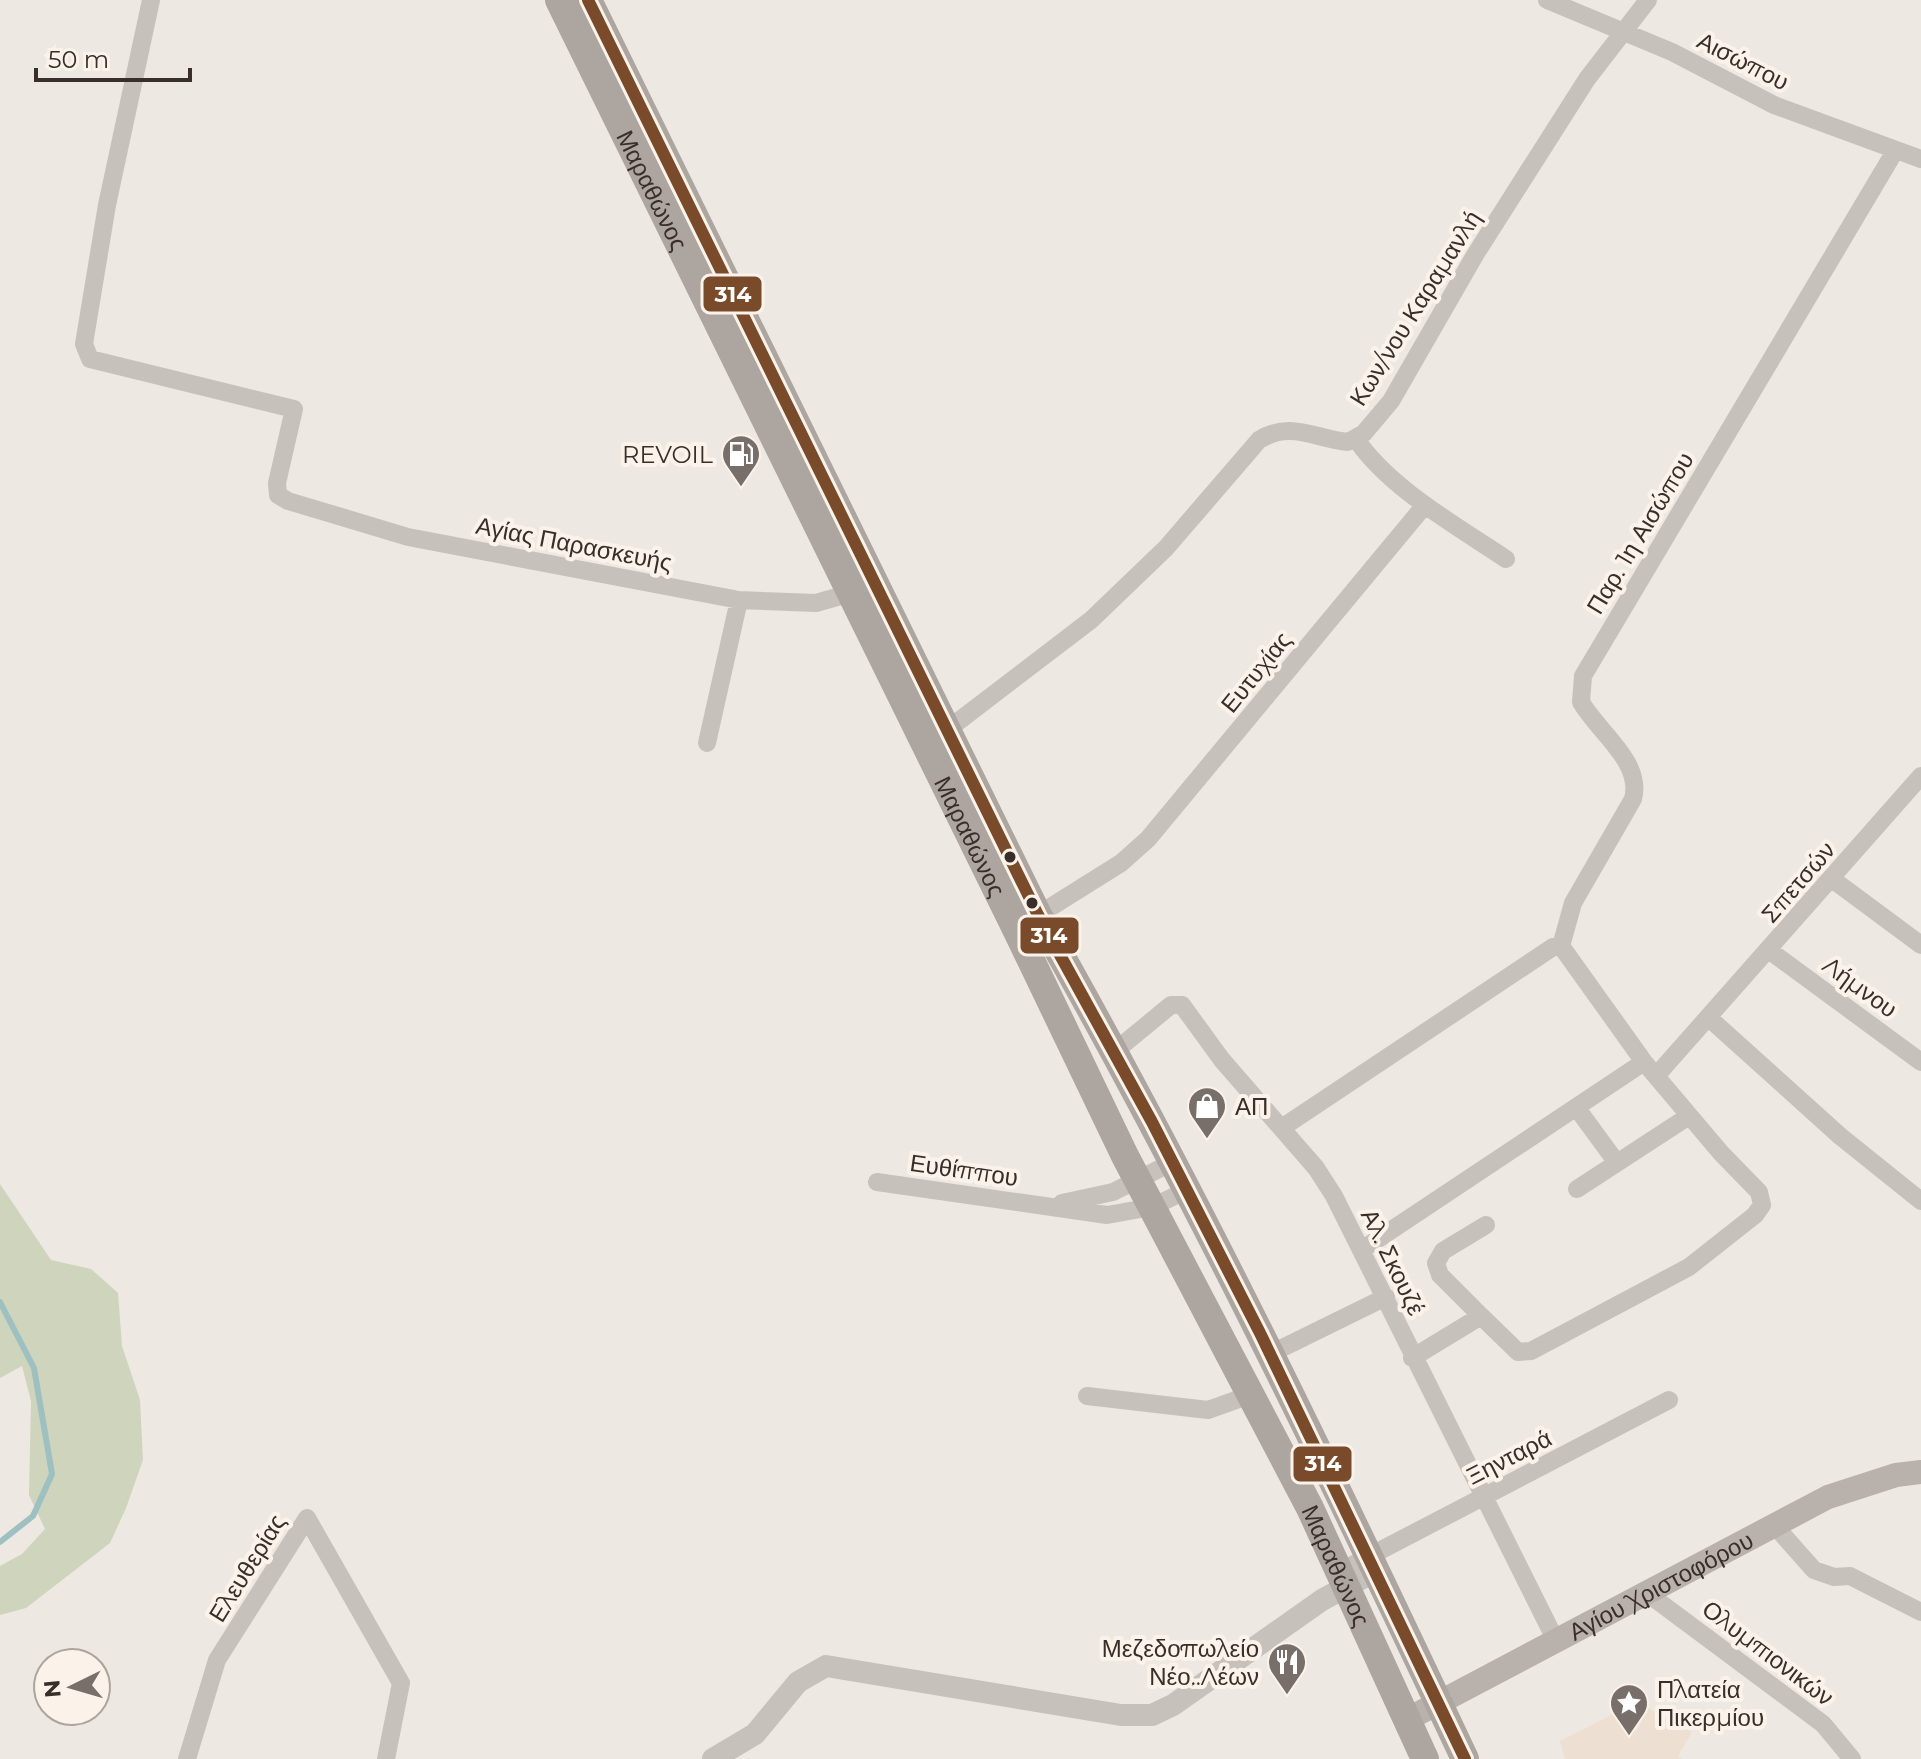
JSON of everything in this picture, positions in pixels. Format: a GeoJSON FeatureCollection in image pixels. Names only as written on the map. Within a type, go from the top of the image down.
{"type":"FeatureCollection","features":[{"type":"Feature","properties":{"kind":"main road","name":"Μαραθώνος"},"geometry":{"type":"LineString","coordinates":[[559,0],[1138,1179],[1343,1580],[1425,1759]]}},
{"type":"Feature","properties":{"kind":"main road","name":"Μαραθώνος"},"geometry":{"type":"LineString","coordinates":[[588,0],[1038,915],[1114,1052],[1374,1564],[1465,1759]]}},
{"type":"Feature","properties":{"kind":"main road","name":"Αγίου Χριστοφόρου"},"geometry":{"type":"LineString","coordinates":[[1406,1720],[1557,1643],[1774,1525],[1859,1486],[1921,1472]]}},
{"type":"Feature","properties":{"kind":"street","name":"Αγίας Παρασκευής"},"geometry":{"type":"LineString","coordinates":[[151,0],[107,205],[84,349],[96,362],[294,409],[277,483],[278,495],[290,502],[408,537],[739,600],[816,603],[851,593]]}},
{"type":"Feature","properties":{"kind":"street","name":"Αισώπου"},"geometry":{"type":"LineString","coordinates":[[1547,0],[1625,32],[1774,105],[1921,159]]}},
{"type":"Feature","properties":{"kind":"street","name":"Κων/νου Καραμανλή"},"geometry":{"type":"LineString","coordinates":[[947,730],[1091,620],[1166,548],[1259,440],[1273,431],[1290,430],[1321,434],[1340,442],[1356,439],[1391,401],[1475,255],[1587,79],[1648,0]]}},
{"type":"Feature","properties":{"kind":"street","name":"Παρ. 1η Αισώπου"},"geometry":{"type":"LineString","coordinates":[[1561,946],[1573,903],[1633,799],[1637,785],[1632,771],[1581,702],[1583,676],[1895,151]]}},
{"type":"Feature","properties":{"kind":"street"},"geometry":{"type":"LineString","coordinates":[[1356,439],[1365,452],[1425,505],[1506,559]]}},
{"type":"Feature","properties":{"kind":"street","name":"Ευτυχίας"},"geometry":{"type":"LineString","coordinates":[[1038,915],[1121,863],[1148,839],[1425,505]]}},
{"type":"Feature","properties":{"kind":"street"},"geometry":{"type":"LineString","coordinates":[[707,743],[739,600]]}},
{"type":"Feature","properties":{"kind":"street","name":"Σπετσών"},"geometry":{"type":"LineString","coordinates":[[1363,1249],[1576,1107],[1650,1069],[1709,1018],[1921,776]]}},
{"type":"Feature","properties":{"kind":"street"},"geometry":{"type":"LineString","coordinates":[[1832,879],[1921,945]]}},
{"type":"Feature","properties":{"kind":"street"},"geometry":{"type":"LineString","coordinates":[[1283,1127],[1553,947],[1561,946],[1650,1069],[1759,1192],[1760,1210],[1689,1267],[1531,1351],[1518,1352],[1440,1275],[1436,1263],[1443,1251],[1486,1225]]}},
{"type":"Feature","properties":{"kind":"street","name":"Λήμνου"},"geometry":{"type":"LineString","coordinates":[[1770,951],[1921,1062]]}},
{"type":"Feature","properties":{"kind":"street","name":"Αλ. Σκουζέ"},"geometry":{"type":"LineString","coordinates":[[1114,1052],[1171,1005],[1182,1005],[1222,1060],[1316,1168],[1363,1249],[1412,1358],[1557,1643]]}},
{"type":"Feature","properties":{"kind":"street"},"geometry":{"type":"LineString","coordinates":[[1709,1018],[1840,1136],[1921,1201]]}},
{"type":"Feature","properties":{"kind":"street"},"geometry":{"type":"LineString","coordinates":[[1576,1107],[1617,1163]]}},
{"type":"Feature","properties":{"kind":"street"},"geometry":{"type":"LineString","coordinates":[[1577,1189],[1689,1116]]}},
{"type":"Feature","properties":{"kind":"street","name":"Ευθίππου"},"geometry":{"type":"LineString","coordinates":[[1045,1205],[1102,1196],[1171,1163]]}},
{"type":"Feature","properties":{"kind":"street","name":"Ευθίππου"},"geometry":{"type":"LineString","coordinates":[[877,1182],[1107,1215],[1152,1207],[1185,1191]]}},
{"type":"Feature","properties":{"kind":"street"},"geometry":{"type":"LineString","coordinates":[[1268,1355],[1386,1297]]}},
{"type":"Feature","properties":{"kind":"street"},"geometry":{"type":"LineString","coordinates":[[1412,1358],[1481,1316]]}},
{"type":"Feature","properties":{"kind":"street"},"geometry":{"type":"LineString","coordinates":[[1087,1396],[1208,1410],[1250,1395]]}},
{"type":"Feature","properties":{"kind":"street","name":"Ξηνταρά"},"geometry":{"type":"LineString","coordinates":[[1374,1564],[1484,1497],[1669,1400]]}},
{"type":"Feature","properties":{"kind":"street","name":"Ελευθερίας"},"geometry":{"type":"LineString","coordinates":[[187,1759],[217,1660],[307,1518],[401,1683],[386,1759]]}},
{"type":"Feature","properties":{"kind":"street"},"geometry":{"type":"LineString","coordinates":[[1774,1525],[1799,1558],[1814,1570],[1834,1577],[1850,1576],[1921,1612]]}},
{"type":"Feature","properties":{"kind":"street"},"geometry":{"type":"LineString","coordinates":[[713,1759],[755,1734],[798,1682],[826,1666],[1121,1715],[1152,1715],[1343,1580],[1374,1564]]}},
{"type":"Feature","properties":{"kind":"street","name":"Ολυμπιονικών"},"geometry":{"type":"LineString","coordinates":[[1647,1593],[1823,1724],[1852,1759]]}},
{"type":"Feature","properties":{"kind":"green space"},"geometry":{"type":"Polygon","coordinates":[[[0,1184],[51,1260],[91,1269],[118,1293],[122,1346],[140,1400],[143,1460],[110,1543],[26,1608],[0,1615],[0,1566],[22,1554],[45,1529],[29,1495],[31,1401],[22,1366],[0,1378],[0,1184]]]}},
{"type":"Feature","properties":{"kind":"shaded area","name":"Πλατεία Πικερμίου"},"geometry":{"type":"Polygon","coordinates":[[[1648,1708],[1692,1732],[1678,1756],[1682,1759],[1565,1759],[1560,1741],[1621,1710],[1636,1732],[1648,1708]]]}},
{"type":"Feature","properties":{"kind":"waterway"},"geometry":{"type":"LineString","coordinates":[[0,1302],[34,1368],[52,1474],[33,1516],[0,1542]]}},
{"type":"Feature","properties":{"kind":"transit line","name":"314"},"geometry":{"type":"LineString","coordinates":[[588,0],[1038,915],[1152,1122],[1260,1333],[1465,1759]]}},
{"type":"Feature","properties":{"kind":"place","name":"REVOIL"},"geometry":{"type":"Point","coordinates":[741,488]}},
{"type":"Feature","properties":{"kind":"place","name":"ΑΠ"},"geometry":{"type":"Point","coordinates":[1207,1140]}},
{"type":"Feature","properties":{"kind":"place","name":"Μεζεδοπωλείο Νέο..Λέων"},"geometry":{"type":"Point","coordinates":[1287,1696]}},
{"type":"Feature","properties":{"kind":"place","name":"Πλατεία Πικερμίου"},"geometry":{"type":"Point","coordinates":[1629,1737]}}]}
